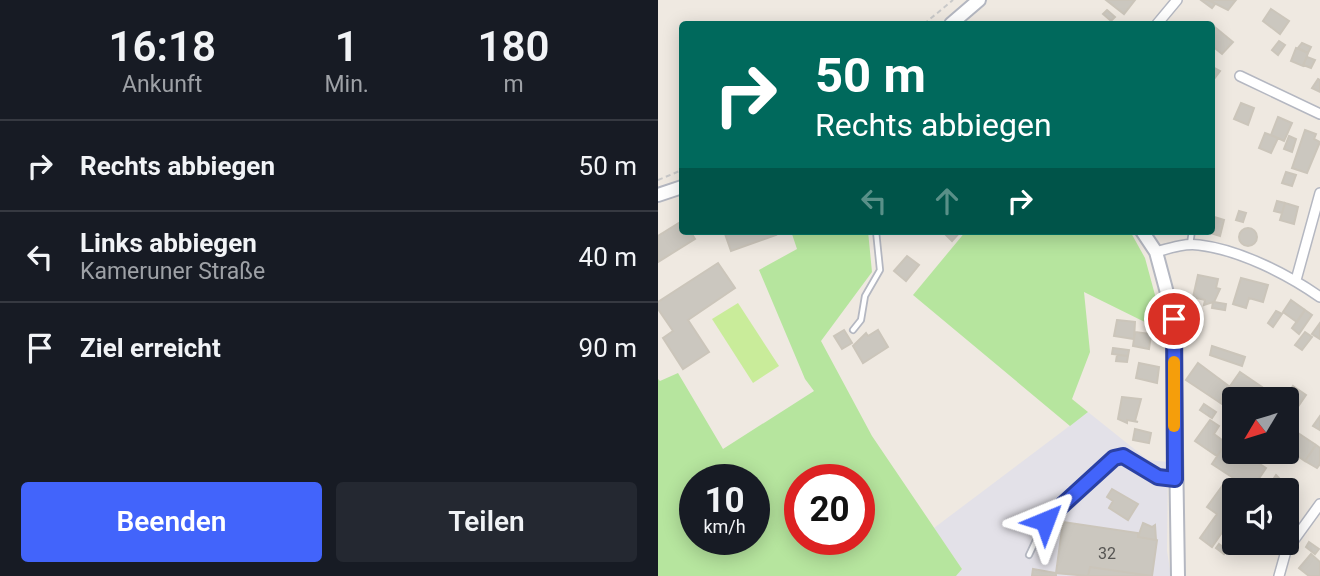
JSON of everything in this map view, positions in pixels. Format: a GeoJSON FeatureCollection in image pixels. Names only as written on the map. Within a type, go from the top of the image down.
{"type":"FeatureCollection","features":[{"type":"Feature","properties":{"kind":"street"},"geometry":{"type":"LineString","coordinates":[[954,21],[979,0]]}},
{"type":"Feature","properties":{"kind":"street"},"geometry":{"type":"LineString","coordinates":[[1160,21],[1177,0]]}},
{"type":"Feature","properties":{"kind":"street"},"geometry":{"type":"LineString","coordinates":[[1240,76],[1320,114]]}},
{"type":"Feature","properties":{"kind":"street"},"geometry":{"type":"LineString","coordinates":[[658,195],[679,188]]}},
{"type":"Feature","properties":{"kind":"street"},"geometry":{"type":"LineString","coordinates":[[1296,280],[1320,193]]}},
{"type":"Feature","properties":{"kind":"street"},"geometry":{"type":"LineString","coordinates":[[1145,235],[1156,252],[1174,319],[1178,576]]}},
{"type":"Feature","properties":{"kind":"street"},"geometry":{"type":"LineString","coordinates":[[1156,252],[1199,245],[1279,270],[1320,297]]}},
{"type":"Feature","properties":{"kind":"street"},"geometry":{"type":"LineString","coordinates":[[1279,576],[1286,551],[1320,504]]}},
{"type":"Feature","properties":{"kind":"lane"},"geometry":{"type":"LineString","coordinates":[[853,330],[861,320],[865,296],[880,270],[876,235]]}},
{"type":"Feature","properties":{"kind":"lane"},"geometry":{"type":"LineString","coordinates":[[1190,245],[1191,235]]}},
{"type":"Feature","properties":{"kind":"lane"},"geometry":{"type":"LineString","coordinates":[[1029,555],[1045,521],[1114,458],[1123,456],[1158,477],[1175,479]]}},
{"type":"Feature","properties":{"kind":"path"},"geometry":{"type":"LineString","coordinates":[[928,21],[953,0]]}},
{"type":"Feature","properties":{"kind":"path"},"geometry":{"type":"LineString","coordinates":[[658,180],[679,171]]}},
{"type":"Feature","properties":{"kind":"shaded area"},"geometry":{"type":"Polygon","coordinates":[[[1088,412],[1148,460],[1168,462],[1167,551],[1171,576],[956,576],[962,569],[934,528],[1088,412]]]}},
{"type":"Feature","properties":{"kind":"green space"},"geometry":{"type":"Polygon","coordinates":[[[792,235],[868,235],[872,272],[821,341],[872,436],[962,569],[956,576],[658,576],[658,379],[660,381],[678,373],[723,449],[814,391],[805,379],[759,270],[797,249],[792,235]]]}},
{"type":"Feature","properties":{"kind":"green space"},"geometry":{"type":"Polygon","coordinates":[[[963,235],[1132,235],[1145,258],[1165,332],[1084,292],[1090,352],[1072,399],[1088,412],[1070,426],[913,295],[963,235]]]}},
{"type":"Feature","properties":{"kind":"green space"},"geometry":{"type":"Polygon","coordinates":[[[738,303],[779,366],[753,383],[712,319],[738,303]]]}},
{"type":"Feature","properties":{"kind":"building"},"geometry":{"type":"Polygon","coordinates":[[[1106,0],[1135,0],[1124,14],[1106,0]]]}},
{"type":"Feature","properties":{"kind":"building"},"geometry":{"type":"Polygon","coordinates":[[[1201,0],[1211,0],[1215,4],[1212,8],[1201,0]]]}},
{"type":"Feature","properties":{"kind":"building"},"geometry":{"type":"Polygon","coordinates":[[[1211,0],[1236,0],[1228,10],[1210,1],[1211,0]]]}},
{"type":"Feature","properties":{"kind":"building"},"geometry":{"type":"Polygon","coordinates":[[[1271,9],[1289,21],[1280,34],[1263,21],[1271,9]]]}},
{"type":"Feature","properties":{"kind":"building"},"geometry":{"type":"Polygon","coordinates":[[[1107,10],[1115,17],[1111,21],[1103,14],[1107,10]]]}},
{"type":"Feature","properties":{"kind":"building"},"geometry":{"type":"Polygon","coordinates":[[[1215,27],[1233,42],[1222,54],[1215,48],[1215,27]]]}},
{"type":"Feature","properties":{"kind":"building"},"geometry":{"type":"Polygon","coordinates":[[[1279,41],[1285,45],[1278,55],[1272,50],[1279,41]]]}},
{"type":"Feature","properties":{"kind":"building"},"geometry":{"type":"Polygon","coordinates":[[[1302,43],[1311,47],[1308,53],[1298,48],[1302,43]]]}},
{"type":"Feature","properties":{"kind":"building"},"geometry":{"type":"Polygon","coordinates":[[[1296,48],[1308,53],[1303,66],[1291,61],[1296,48]]]}},
{"type":"Feature","properties":{"kind":"building"},"geometry":{"type":"Polygon","coordinates":[[[1307,57],[1315,60],[1311,68],[1303,65],[1307,57]]]}},
{"type":"Feature","properties":{"kind":"building"},"geometry":{"type":"Polygon","coordinates":[[[1318,79],[1320,80],[1320,92],[1312,88],[1318,79]]]}},
{"type":"Feature","properties":{"kind":"building"},"geometry":{"type":"Polygon","coordinates":[[[1241,103],[1254,108],[1248,125],[1234,119],[1241,103]]]}},
{"type":"Feature","properties":{"kind":"building"},"geometry":{"type":"Polygon","coordinates":[[[1278,117],[1292,123],[1284,141],[1271,135],[1278,117]]]}},
{"type":"Feature","properties":{"kind":"building"},"geometry":{"type":"Polygon","coordinates":[[[1305,130],[1316,134],[1314,139],[1320,142],[1307,173],[1292,168],[1305,130]]]}},
{"type":"Feature","properties":{"kind":"building"},"geometry":{"type":"Polygon","coordinates":[[[1265,133],[1278,138],[1271,153],[1259,148],[1265,133]]]}},
{"type":"Feature","properties":{"kind":"building"},"geometry":{"type":"Polygon","coordinates":[[[1289,136],[1296,139],[1292,152],[1284,149],[1289,136]]]}},
{"type":"Feature","properties":{"kind":"building"},"geometry":{"type":"Polygon","coordinates":[[[1286,172],[1296,175],[1292,186],[1282,183],[1286,172]]]}},
{"type":"Feature","properties":{"kind":"building"},"geometry":{"type":"Polygon","coordinates":[[[1277,201],[1285,203],[1282,213],[1274,211],[1277,201]]]}},
{"type":"Feature","properties":{"kind":"building"},"geometry":{"type":"Polygon","coordinates":[[[1285,203],[1298,207],[1294,224],[1280,220],[1285,203]]]}},
{"type":"Feature","properties":{"kind":"building"},"geometry":{"type":"Polygon","coordinates":[[[1239,211],[1246,213],[1243,222],[1236,220],[1239,211]]]}},
{"type":"Feature","properties":{"kind":"building"},"geometry":{"type":"Polygon","coordinates":[[[1215,217],[1224,220],[1220,236],[1215,234],[1215,217]]]}},
{"type":"Feature","properties":{"kind":"building"},"geometry":{"type":"Polygon","coordinates":[[[679,223],[679,235],[692,235],[695,239],[658,262],[658,236],[679,223]]]}},
{"type":"Feature","properties":{"kind":"building"},"geometry":{"type":"Polygon","coordinates":[[[1248,228],[1254,231],[1257,237],[1254,243],[1248,246],[1242,243],[1239,237],[1242,231],[1248,228]]]}},
{"type":"Feature","properties":{"kind":"building"},"geometry":{"type":"Polygon","coordinates":[[[725,235],[776,235],[731,251],[725,235]]]}},
{"type":"Feature","properties":{"kind":"building"},"geometry":{"type":"Polygon","coordinates":[[[946,235],[957,235],[952,241],[946,235]]]}},
{"type":"Feature","properties":{"kind":"building"},"geometry":{"type":"Polygon","coordinates":[[[907,256],[919,265],[906,281],[894,271],[907,256]]]}},
{"type":"Feature","properties":{"kind":"building"},"geometry":{"type":"Polygon","coordinates":[[[718,263],[735,288],[688,320],[709,352],[683,369],[663,338],[673,331],[658,309],[658,302],[718,263]]]}},
{"type":"Feature","properties":{"kind":"building"},"geometry":{"type":"Polygon","coordinates":[[[1198,275],[1218,279],[1216,288],[1220,289],[1214,302],[1226,304],[1225,310],[1212,308],[1213,302],[1204,305],[1205,300],[1193,297],[1198,275]]]}},
{"type":"Feature","properties":{"kind":"building"},"geometry":{"type":"Polygon","coordinates":[[[1241,278],[1268,285],[1263,302],[1249,298],[1246,308],[1233,304],[1241,278]]]}},
{"type":"Feature","properties":{"kind":"building"},"geometry":{"type":"Polygon","coordinates":[[[1291,300],[1305,310],[1297,322],[1283,312],[1291,300]]]}},
{"type":"Feature","properties":{"kind":"building"},"geometry":{"type":"Polygon","coordinates":[[[1305,310],[1312,315],[1299,334],[1292,328],[1305,310]]]}},
{"type":"Feature","properties":{"kind":"building"},"geometry":{"type":"Polygon","coordinates":[[[1276,311],[1282,314],[1273,327],[1268,323],[1276,311]]]}},
{"type":"Feature","properties":{"kind":"building"},"geometry":{"type":"Polygon","coordinates":[[[1117,320],[1135,322],[1134,339],[1114,336],[1117,320]]]}},
{"type":"Feature","properties":{"kind":"building"},"geometry":{"type":"Polygon","coordinates":[[[1320,323],[1320,339],[1312,334],[1320,323]]]}},
{"type":"Feature","properties":{"kind":"building"},"geometry":{"type":"Polygon","coordinates":[[[844,330],[852,343],[842,349],[834,336],[844,330]]]}},
{"type":"Feature","properties":{"kind":"building"},"geometry":{"type":"Polygon","coordinates":[[[878,330],[888,347],[863,363],[853,346],[866,333],[868,336],[878,330]]]}},
{"type":"Feature","properties":{"kind":"building"},"geometry":{"type":"Polygon","coordinates":[[[1135,332],[1151,334],[1149,349],[1133,346],[1135,332]]]}},
{"type":"Feature","properties":{"kind":"building"},"geometry":{"type":"Polygon","coordinates":[[[1305,332],[1312,337],[1302,350],[1295,345],[1305,332]]]}},
{"type":"Feature","properties":{"kind":"building"},"geometry":{"type":"Polygon","coordinates":[[[1212,346],[1245,357],[1242,366],[1210,355],[1212,346]]]}},
{"type":"Feature","properties":{"kind":"building"},"geometry":{"type":"Polygon","coordinates":[[[1113,348],[1129,350],[1128,356],[1112,354],[1113,348]]]}},
{"type":"Feature","properties":{"kind":"building"},"geometry":{"type":"Polygon","coordinates":[[[1117,355],[1128,356],[1127,362],[1116,361],[1117,355]]]}},
{"type":"Feature","properties":{"kind":"building"},"geometry":{"type":"Polygon","coordinates":[[[1139,363],[1159,367],[1157,383],[1136,378],[1139,363]]]}},
{"type":"Feature","properties":{"kind":"building"},"geometry":{"type":"Polygon","coordinates":[[[1198,363],[1230,387],[1222,387],[1222,398],[1219,402],[1186,380],[1198,363]]]}},
{"type":"Feature","properties":{"kind":"building"},"geometry":{"type":"Polygon","coordinates":[[[1240,372],[1262,387],[1230,387],[1240,372]]]}},
{"type":"Feature","properties":{"kind":"building"},"geometry":{"type":"Polygon","coordinates":[[[1299,390],[1306,395],[1299,405],[1299,390]]]}},
{"type":"Feature","properties":{"kind":"building"},"geometry":{"type":"Polygon","coordinates":[[[1122,397],[1141,399],[1135,421],[1138,422],[1127,420],[1127,423],[1118,419],[1122,397]]]}},
{"type":"Feature","properties":{"kind":"building"},"geometry":{"type":"Polygon","coordinates":[[[1204,404],[1216,412],[1212,418],[1200,410],[1204,404]]]}},
{"type":"Feature","properties":{"kind":"building"},"geometry":{"type":"Polygon","coordinates":[[[1320,416],[1320,430],[1313,426],[1320,416]]]}},
{"type":"Feature","properties":{"kind":"building"},"geometry":{"type":"Polygon","coordinates":[[[1210,420],[1219,426],[1214,434],[1222,440],[1222,449],[1217,456],[1195,441],[1210,420]]]}},
{"type":"Feature","properties":{"kind":"building"},"geometry":{"type":"Polygon","coordinates":[[[1135,429],[1151,433],[1149,443],[1133,440],[1135,429]]]}},
{"type":"Feature","properties":{"kind":"building"},"geometry":{"type":"Polygon","coordinates":[[[1299,434],[1316,445],[1305,461],[1299,457],[1299,434]]]}},
{"type":"Feature","properties":{"kind":"building"},"geometry":{"type":"Polygon","coordinates":[[[1316,445],[1320,448],[1320,464],[1317,468],[1305,461],[1316,445]]]}},
{"type":"Feature","properties":{"kind":"building"},"geometry":{"type":"Polygon","coordinates":[[[1222,449],[1222,464],[1260,464],[1266,468],[1259,478],[1233,478],[1212,464],[1222,449]]]}},
{"type":"Feature","properties":{"kind":"building"},"geometry":{"type":"Polygon","coordinates":[[[1222,486],[1222,532],[1212,547],[1200,538],[1217,514],[1207,507],[1222,486]]]}},
{"type":"Feature","properties":{"kind":"building"},"geometry":{"type":"Polygon","coordinates":[[[1112,489],[1138,504],[1128,520],[1109,508],[1113,501],[1107,497],[1112,489]]]}},
{"type":"Feature","properties":{"kind":"building"},"geometry":{"type":"Polygon","coordinates":[[[1063,522],[1138,533],[1138,537],[1157,540],[1152,576],[1090,567],[1088,576],[1056,573],[1063,522]]]}},
{"type":"Feature","properties":{"kind":"building"},"geometry":{"type":"Polygon","coordinates":[[[1143,523],[1152,527],[1155,525],[1156,540],[1138,537],[1143,523]]]}},
{"type":"Feature","properties":{"kind":"building"},"geometry":{"type":"Polygon","coordinates":[[[1309,542],[1319,549],[1315,554],[1306,547],[1309,542]]]}},
{"type":"Feature","properties":{"kind":"building"},"geometry":{"type":"Polygon","coordinates":[[[1311,554],[1320,562],[1320,576],[1309,576],[1299,568],[1311,554]]]}},
{"type":"Feature","properties":{"kind":"building"},"geometry":{"type":"Polygon","coordinates":[[[1090,567],[1145,575],[1145,576],[1088,576],[1090,567]]]}},
{"type":"Feature","properties":{"kind":"building"},"geometry":{"type":"Polygon","coordinates":[[[1033,569],[1056,573],[1056,576],[1032,576],[1033,569]]]}},
{"type":"Feature","properties":{"kind":"slow traffic"},"geometry":{"type":"LineString","coordinates":[[1174,362],[1174,426]]}},
{"type":"Feature","properties":{"kind":"route"},"geometry":{"type":"LineString","coordinates":[[1045,521],[1114,458],[1123,456],[1158,477],[1175,479],[1174,319]]}}]}
